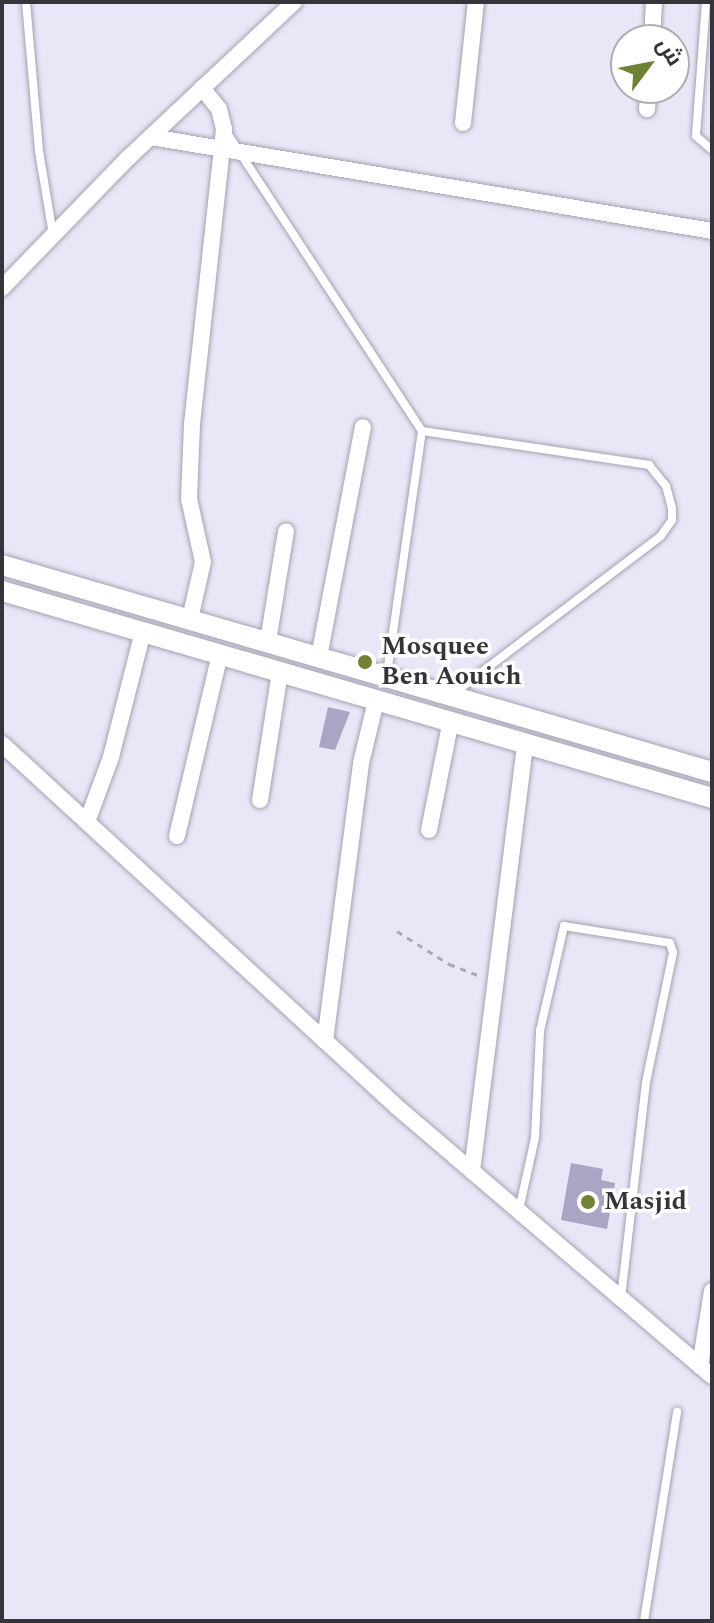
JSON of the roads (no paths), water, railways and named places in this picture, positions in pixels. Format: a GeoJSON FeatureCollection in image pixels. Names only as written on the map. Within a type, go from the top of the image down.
{"type":"FeatureCollection","features":[{"type":"Feature","properties":{"kind":"street"},"geometry":{"type":"LineString","coordinates":[[2,288],[151,137],[294,2]]}},
{"type":"Feature","properties":{"kind":"street"},"geometry":{"type":"LineString","coordinates":[[463,123],[476,2]]}},
{"type":"Feature","properties":{"kind":"street"},"geometry":{"type":"LineString","coordinates":[[653,24],[654,2]]}},
{"type":"Feature","properties":{"kind":"street"},"geometry":{"type":"LineString","coordinates":[[190,619],[203,562],[189,499],[192,424],[224,129],[219,109],[202,88]]}},
{"type":"Feature","properties":{"kind":"street"},"geometry":{"type":"LineString","coordinates":[[647,104],[647,109]]}},
{"type":"Feature","properties":{"kind":"street"},"geometry":{"type":"LineString","coordinates":[[151,137],[712,231]]}},
{"type":"Feature","properties":{"kind":"street"},"geometry":{"type":"LineString","coordinates":[[319,657],[363,427]]}},
{"type":"Feature","properties":{"kind":"street"},"geometry":{"type":"LineString","coordinates":[[268,641],[286,531]]}},
{"type":"Feature","properties":{"kind":"street"},"geometry":{"type":"LineString","coordinates":[[2,565],[712,772]]}},
{"type":"Feature","properties":{"kind":"street"},"geometry":{"type":"LineString","coordinates":[[2,591],[450,725],[712,798]]}},
{"type":"Feature","properties":{"kind":"street"},"geometry":{"type":"LineString","coordinates":[[87,822],[111,757],[143,631]]}},
{"type":"Feature","properties":{"kind":"street"},"geometry":{"type":"LineString","coordinates":[[177,836],[220,654]]}},
{"type":"Feature","properties":{"kind":"street"},"geometry":{"type":"LineString","coordinates":[[260,800],[280,672]]}},
{"type":"Feature","properties":{"kind":"street"},"geometry":{"type":"LineString","coordinates":[[325,1041],[361,763],[376,701]]}},
{"type":"Feature","properties":{"kind":"street"},"geometry":{"type":"LineString","coordinates":[[429,830],[450,725]]}},
{"type":"Feature","properties":{"kind":"street"},"geometry":{"type":"LineString","coordinates":[[2,744],[325,1041],[706,1371]]}},
{"type":"Feature","properties":{"kind":"street"},"geometry":{"type":"LineString","coordinates":[[472,1171],[525,746]]}},
{"type":"Feature","properties":{"kind":"street"},"geometry":{"type":"LineString","coordinates":[[667,786],[674,761]]}},
{"type":"Feature","properties":{"kind":"street"},"geometry":{"type":"LineString","coordinates":[[706,1371],[712,1291]]}},
{"type":"Feature","properties":{"kind":"lane"},"geometry":{"type":"LineString","coordinates":[[26,2],[39,151],[53,236]]}},
{"type":"Feature","properties":{"kind":"lane"},"geometry":{"type":"LineString","coordinates":[[706,2],[696,136],[712,150]]}},
{"type":"Feature","properties":{"kind":"lane"},"geometry":{"type":"LineString","coordinates":[[224,129],[422,431],[386,676]]}},
{"type":"Feature","properties":{"kind":"lane"},"geometry":{"type":"LineString","coordinates":[[422,431],[649,465],[666,486],[672,508],[672,520],[661,536],[451,695]]}},
{"type":"Feature","properties":{"kind":"lane"},"geometry":{"type":"LineString","coordinates":[[518,1210],[535,1138],[540,1031],[564,926],[670,943],[673,953],[646,1082],[621,1297]]}},
{"type":"Feature","properties":{"kind":"lane"},"geometry":{"type":"LineString","coordinates":[[644,1621],[677,1412]]}},
{"type":"Feature","properties":{"kind":"place","name":"Mosquee Ben Aouich"},"geometry":{"type":"Point","coordinates":[365,662]}},
{"type":"Feature","properties":{"kind":"place","name":"Masjid"},"geometry":{"type":"Point","coordinates":[588,1202]}}]}
